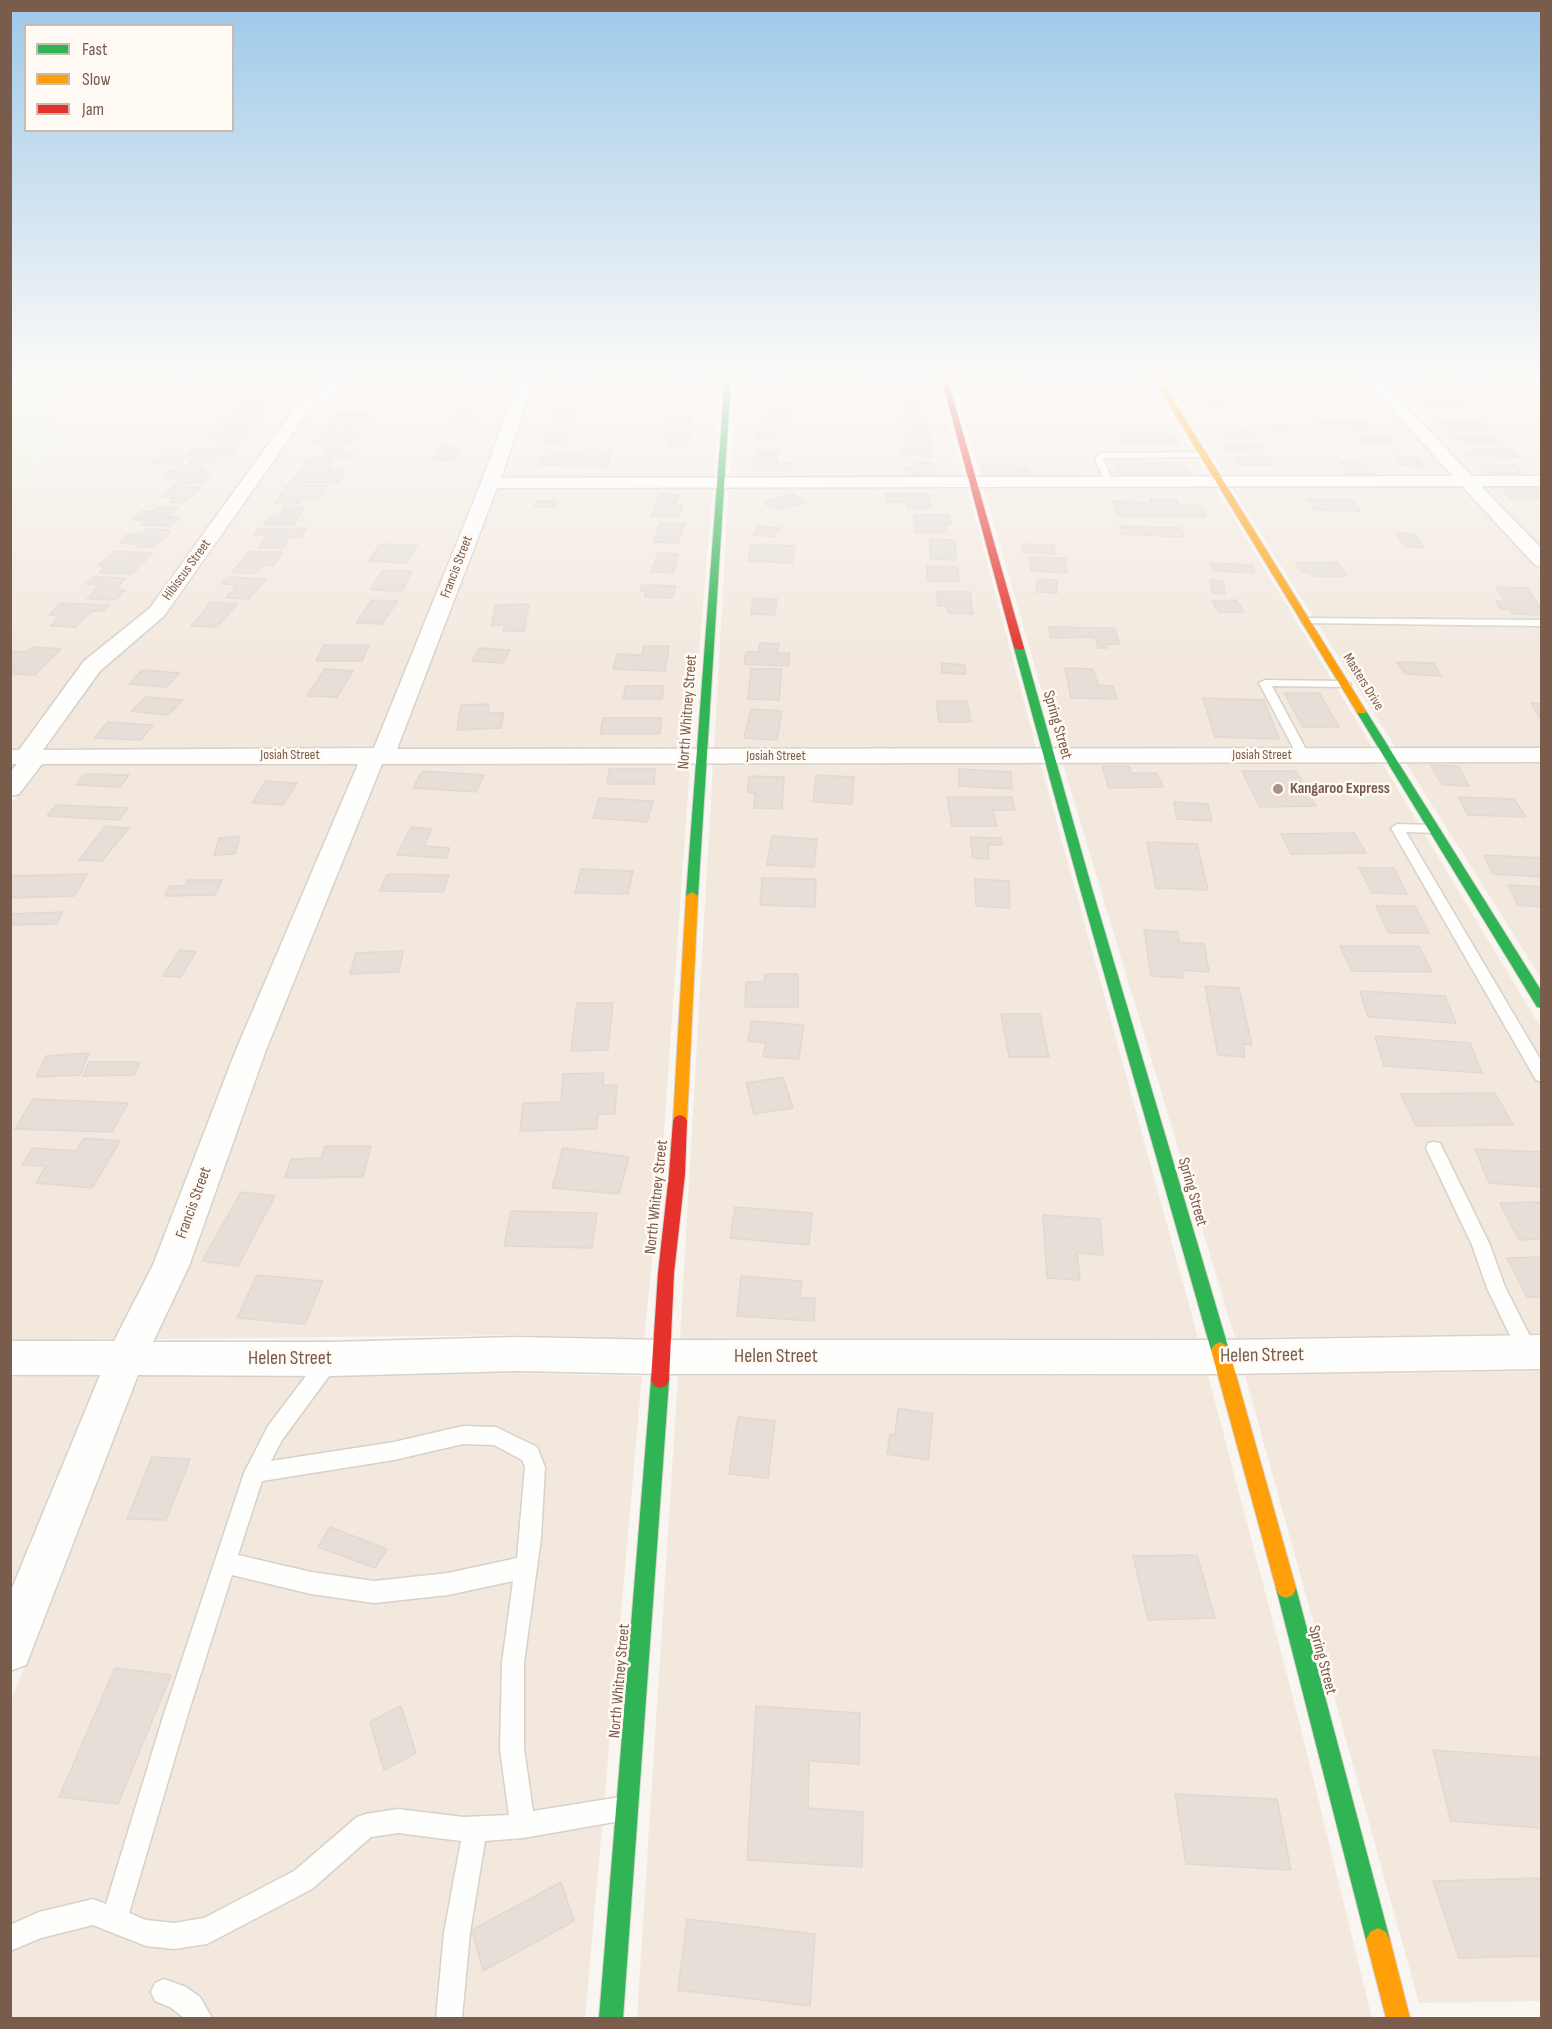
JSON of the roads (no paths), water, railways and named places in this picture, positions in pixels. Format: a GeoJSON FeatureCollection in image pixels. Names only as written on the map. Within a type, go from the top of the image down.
{"type":"FeatureCollection","features":[{"type":"Feature","properties":{"kind":"street","name":"Hibiscus Street"},"geometry":{"type":"LineString","coordinates":[[10,789],[24,757],[92,666],[157,612],[258,472]]}},
{"type":"Feature","properties":{"kind":"street","name":"Francis Street"},"geometry":{"type":"LineString","coordinates":[[10,1649],[126,1357],[171,1266],[251,1050],[379,755],[494,472]]}},
{"type":"Feature","properties":{"kind":"street","name":"North Whitney Street"},"geometry":{"type":"LineString","coordinates":[[611,2019],[657,1434],[666,1273],[677,1174],[694,865],[722,472]]}},
{"type":"Feature","properties":{"kind":"street","name":"Spring Street"},"geometry":{"type":"LineString","coordinates":[[971,472],[1049,754],[1222,1356],[1318,1708],[1398,2019]]}},
{"type":"Feature","properties":{"kind":"street","name":"Masters Drive"},"geometry":{"type":"LineString","coordinates":[[1214,472],[1434,829],[1539,994]]}},
{"type":"Feature","properties":{"kind":"street"},"geometry":{"type":"LineString","coordinates":[[1458,472],[1542,561]]}},
{"type":"Feature","properties":{"kind":"street"},"geometry":{"type":"LineString","coordinates":[[490,483],[1542,481]]}},
{"type":"Feature","properties":{"kind":"street","name":"Josiah Street"},"geometry":{"type":"LineString","coordinates":[[24,757],[1542,755]]}},
{"type":"Feature","properties":{"kind":"street","name":"Helen Street"},"geometry":{"type":"LineString","coordinates":[[10,1358],[330,1359],[516,1354],[661,1357],[1222,1356],[1535,1352]]}},
{"type":"Feature","properties":{"kind":"lane"},"geometry":{"type":"LineString","coordinates":[[1105,472],[1109,482]]}},
{"type":"Feature","properties":{"kind":"lane"},"geometry":{"type":"LineString","coordinates":[[1306,621],[1542,623]]}},
{"type":"Feature","properties":{"kind":"lane"},"geometry":{"type":"LineString","coordinates":[[1303,755],[1266,683],[1345,684]]}},
{"type":"Feature","properties":{"kind":"lane"},"geometry":{"type":"LineString","coordinates":[[1434,829],[1397,828],[1542,1076]]}},
{"type":"Feature","properties":{"kind":"lane"},"geometry":{"type":"LineString","coordinates":[[1434,1148],[1481,1245],[1496,1288],[1535,1352]]}},
{"type":"Feature","properties":{"kind":"lane"},"geometry":{"type":"LineString","coordinates":[[114,1920],[175,1717],[254,1473],[275,1433],[330,1359]]}},
{"type":"Feature","properties":{"kind":"lane"},"geometry":{"type":"LineString","coordinates":[[254,1473],[394,1450],[463,1435],[496,1436],[530,1454],[535,1467],[530,1538],[512,1673],[512,1749],[523,1826]]}},
{"type":"Feature","properties":{"kind":"lane"},"geometry":{"type":"LineString","coordinates":[[225,1563],[311,1583],[374,1592],[448,1584],[526,1567]]}},
{"type":"Feature","properties":{"kind":"lane"},"geometry":{"type":"LineString","coordinates":[[10,1938],[39,1925],[93,1912],[146,1933],[174,1936],[207,1931],[303,1880],[366,1827],[398,1821],[476,1829],[523,1826],[626,1808]]}},
{"type":"Feature","properties":{"kind":"lane"},"geometry":{"type":"LineString","coordinates":[[449,2019],[457,1934],[476,1829]]}},
{"type":"Feature","properties":{"kind":"lane"},"geometry":{"type":"LineString","coordinates":[[164,1992],[177,1996],[199,2019]]}},
{"type":"Feature","properties":{"kind":"place","name":"Kangaroo Express"},"geometry":{"type":"Point","coordinates":[1278,789]}}]}
